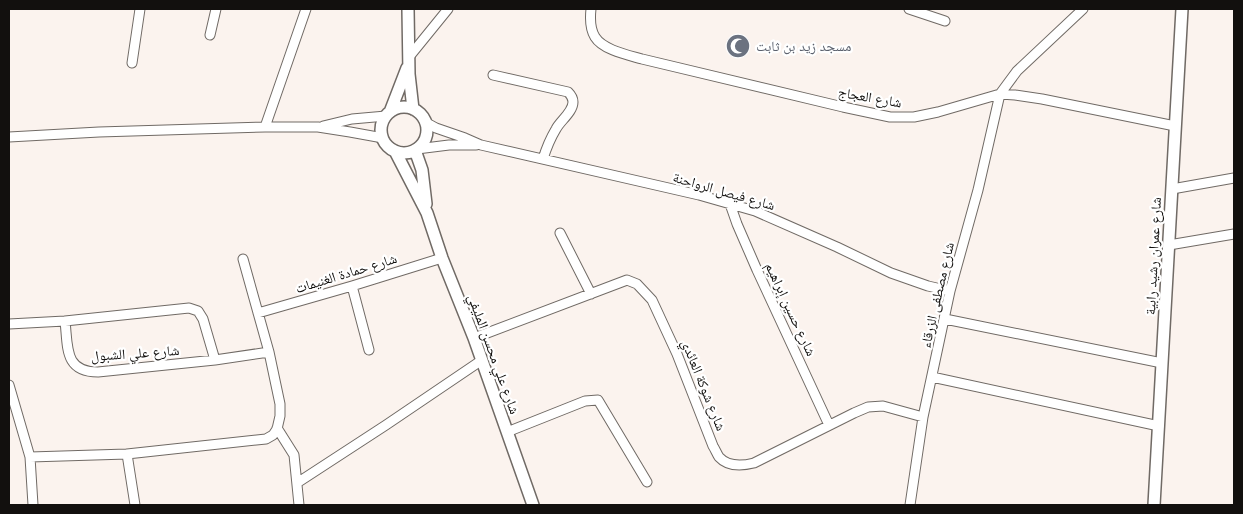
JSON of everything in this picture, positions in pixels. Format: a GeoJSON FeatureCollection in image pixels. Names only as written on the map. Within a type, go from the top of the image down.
{"type":"FeatureCollection","features":[{"type":"Feature","properties":{"kind":"street"},"geometry":{"type":"LineString","coordinates":[[132,63],[140,9]]}},
{"type":"Feature","properties":{"kind":"street"},"geometry":{"type":"LineString","coordinates":[[210,35],[216,9]]}},
{"type":"Feature","properties":{"kind":"street"},"geometry":{"type":"LineString","coordinates":[[265,127],[306,9]]}},
{"type":"Feature","properties":{"kind":"street"},"geometry":{"type":"LineString","coordinates":[[408,9],[413,110]]}},
{"type":"Feature","properties":{"kind":"street"},"geometry":{"type":"LineString","coordinates":[[318,127],[352,119],[388,114],[402,108],[413,110],[422,117],[426,128],[424,140],[416,149],[405,153],[390,148],[383,138],[381,127],[388,114],[409,59],[448,9]]}},
{"type":"Feature","properties":{"kind":"street","name":"شارع العجاج"},"geometry":{"type":"LineString","coordinates":[[591,9],[591,28],[595,38],[603,45],[618,51],[642,59],[890,117],[914,117],[1000,94],[1016,94],[1175,126]]}},
{"type":"Feature","properties":{"kind":"street"},"geometry":{"type":"LineString","coordinates":[[909,9],[945,21]]}},
{"type":"Feature","properties":{"kind":"street"},"geometry":{"type":"LineString","coordinates":[[1000,94],[1017,71],[1083,9]]}},
{"type":"Feature","properties":{"kind":"street","name":"شارع عمران رشيد رابية"},"geometry":{"type":"LineString","coordinates":[[1154,505],[1182,9]]}},
{"type":"Feature","properties":{"kind":"street"},"geometry":{"type":"LineString","coordinates":[[493,75],[568,92],[571,96],[573,101],[572,107],[556,128],[543,159]]}},
{"type":"Feature","properties":{"kind":"street","name":"شارع مصطفى الزرقاء"},"geometry":{"type":"LineString","coordinates":[[910,505],[923,417],[950,291],[978,190],[1000,94]]}},
{"type":"Feature","properties":{"kind":"street","name":"شارع فيصل الرواحنة"},"geometry":{"type":"LineString","coordinates":[[425,122],[481,145],[699,195],[756,212],[891,273],[928,286],[950,291]]}},
{"type":"Feature","properties":{"kind":"street"},"geometry":{"type":"LineString","coordinates":[[9,137],[99,132],[318,127],[383,138]]}},
{"type":"Feature","properties":{"kind":"street","name":"شارع فيصل الرواحنة"},"geometry":{"type":"LineString","coordinates":[[416,149],[449,145],[481,145]]}},
{"type":"Feature","properties":{"kind":"street","name":"شارع علي محسن المليفي"},"geometry":{"type":"LineString","coordinates":[[416,149],[422,170],[427,213]]}},
{"type":"Feature","properties":{"kind":"street","name":"شارع علي محسن المليفي"},"geometry":{"type":"LineString","coordinates":[[395,151],[427,213],[442,258],[482,360],[533,505]]}},
{"type":"Feature","properties":{"kind":"street"},"geometry":{"type":"LineString","coordinates":[[1172,188],[1234,178]]}},
{"type":"Feature","properties":{"kind":"street","name":"شارع حسين إبراهيم"},"geometry":{"type":"LineString","coordinates":[[730,204],[757,270],[829,425]]}},
{"type":"Feature","properties":{"kind":"street"},"geometry":{"type":"LineString","coordinates":[[560,233],[591,294]]}},
{"type":"Feature","properties":{"kind":"street"},"geometry":{"type":"LineString","coordinates":[[1169,245],[1234,234]]}},
{"type":"Feature","properties":{"kind":"street","name":"شارع حمادة الغنيمات"},"geometry":{"type":"LineString","coordinates":[[258,313],[442,258]]}},
{"type":"Feature","properties":{"kind":"street"},"geometry":{"type":"LineString","coordinates":[[30,457],[127,454],[266,439],[273,435],[280,416],[280,404],[269,352],[243,259]]}},
{"type":"Feature","properties":{"kind":"street","name":"شارع شوكة العائدي"},"geometry":{"type":"LineString","coordinates":[[474,338],[627,280],[637,284],[652,300],[678,354],[719,457],[727,463],[740,466],[754,463],[854,412],[868,407],[883,406],[923,417]]}},
{"type":"Feature","properties":{"kind":"street"},"geometry":{"type":"LineString","coordinates":[[352,286],[369,350]]}},
{"type":"Feature","properties":{"kind":"street"},"geometry":{"type":"LineString","coordinates":[[9,324],[65,321],[189,308],[198,311],[203,319],[215,360]]}},
{"type":"Feature","properties":{"kind":"street"},"geometry":{"type":"LineString","coordinates":[[945,319],[1162,363]]}},
{"type":"Feature","properties":{"kind":"street","name":"شارع علي الشبول"},"geometry":{"type":"LineString","coordinates":[[65,321],[70,356],[79,369],[88,372],[215,360],[269,352]]}},
{"type":"Feature","properties":{"kind":"street"},"geometry":{"type":"LineString","coordinates":[[297,484],[482,360]]}},
{"type":"Feature","properties":{"kind":"street"},"geometry":{"type":"LineString","coordinates":[[932,378],[1158,426]]}},
{"type":"Feature","properties":{"kind":"street"},"geometry":{"type":"LineString","coordinates":[[9,384],[30,457],[34,505]]}},
{"type":"Feature","properties":{"kind":"street"},"geometry":{"type":"LineString","coordinates":[[507,432],[585,401],[598,400],[647,482]]}},
{"type":"Feature","properties":{"kind":"street"},"geometry":{"type":"LineString","coordinates":[[277,428],[294,455],[299,505]]}},
{"type":"Feature","properties":{"kind":"street"},"geometry":{"type":"LineString","coordinates":[[127,454],[134,505]]}},
{"type":"Feature","properties":{"kind":"place","name":"مسجد زيد بن ثابت"},"geometry":{"type":"Point","coordinates":[738,46]}}]}
